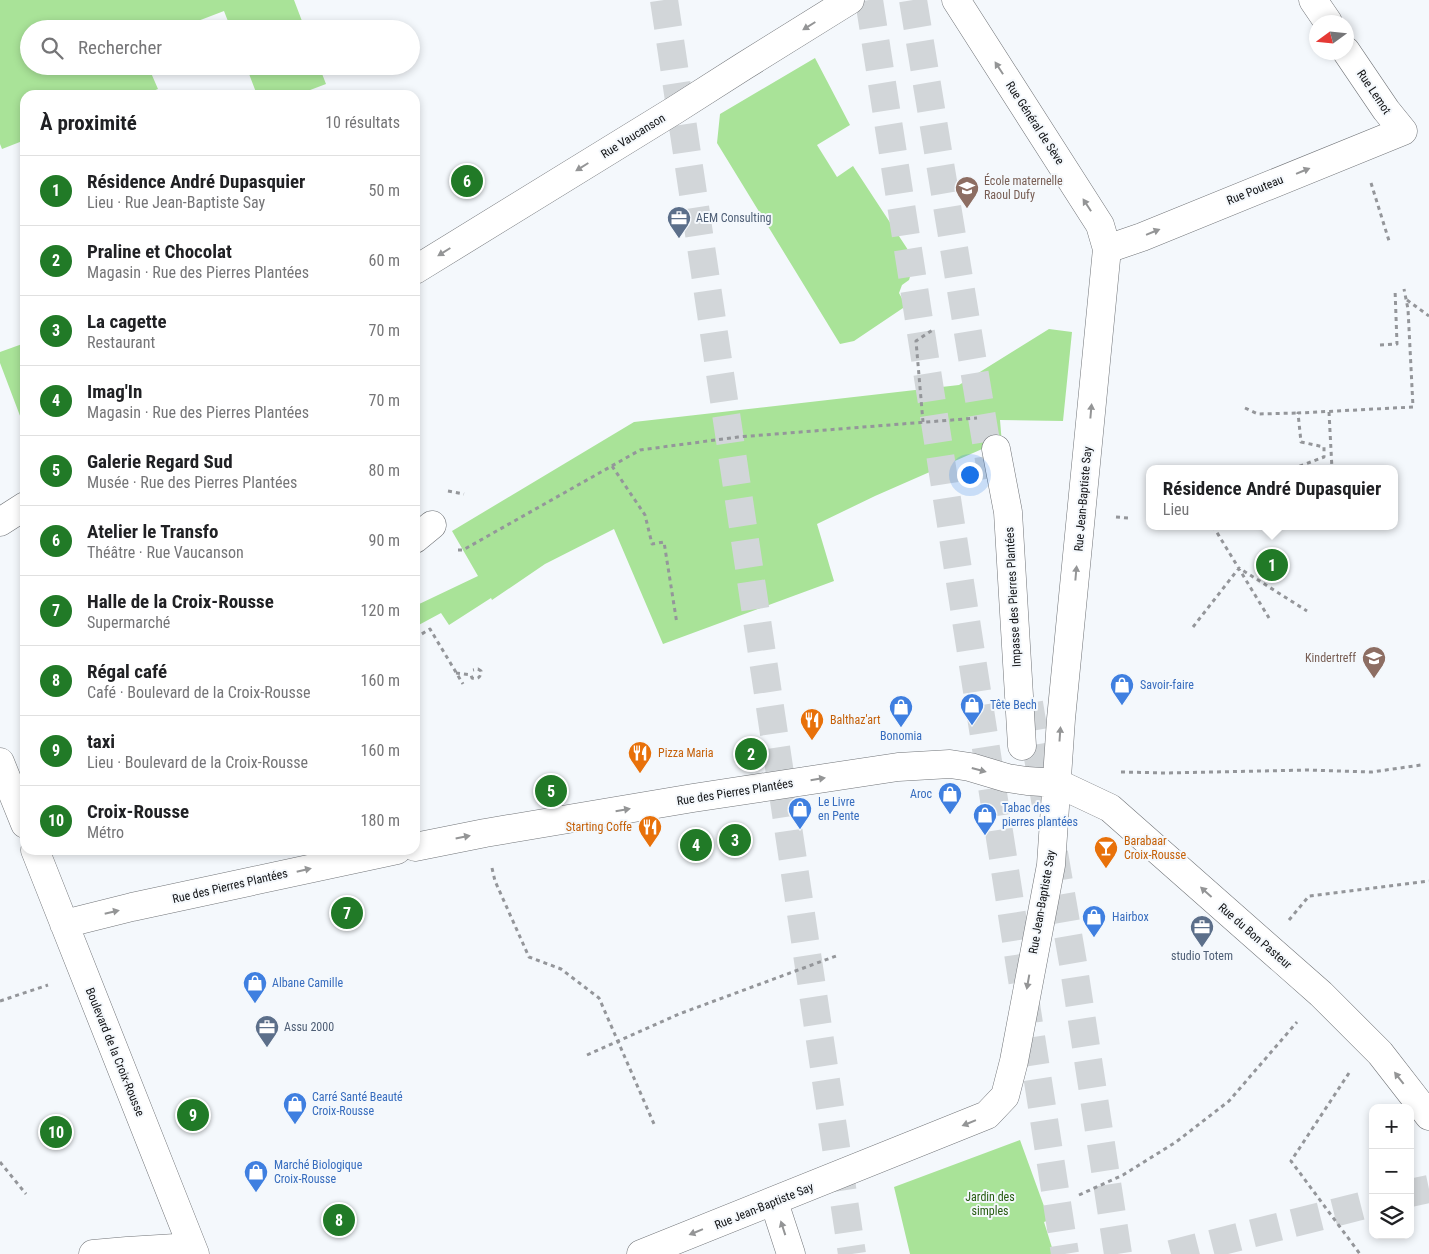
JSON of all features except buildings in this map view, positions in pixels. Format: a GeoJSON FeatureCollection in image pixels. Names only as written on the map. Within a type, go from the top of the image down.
{"type":"FeatureCollection","features":[{"type":"Feature","properties":{"kind":"street","name":"Rue Vaucanson"},"geometry":{"type":"LineString","coordinates":[[420,267],[850,0]]}},
{"type":"Feature","properties":{"kind":"street","name":"Rue Général de Sève"},"geometry":{"type":"LineString","coordinates":[[956,0],[1100,225],[1107,249]]}},
{"type":"Feature","properties":{"kind":"street"},"geometry":{"type":"LineString","coordinates":[[1313,0],[1323,15]]}},
{"type":"Feature","properties":{"kind":"street","name":"Rue Lemot"},"geometry":{"type":"LineString","coordinates":[[1352,60],[1386,110],[1403,131]]}},
{"type":"Feature","properties":{"kind":"street","name":"Rue Pouteau"},"geometry":{"type":"LineString","coordinates":[[1107,249],[1403,131]]}},
{"type":"Feature","properties":{"kind":"street","name":"Rue Jean-Baptiste Say"},"geometry":{"type":"LineString","coordinates":[[642,1254],[988,1115],[1005,1096],[1014,1061],[1050,865],[1061,719],[1107,249]]}},
{"type":"Feature","properties":{"kind":"street","name":"Impasse des Pierres Plantées"},"geometry":{"type":"LineString","coordinates":[[996,449],[1008,512],[1022,746]]}},
{"type":"Feature","properties":{"kind":"street"},"geometry":{"type":"LineString","coordinates":[[0,762],[15,815]]}},
{"type":"Feature","properties":{"kind":"street","name":"Rue des Pierres Plantées"},"geometry":{"type":"LineString","coordinates":[[420,845],[693,798],[898,767],[950,764],[1014,779],[1056,783]]}},
{"type":"Feature","properties":{"kind":"street","name":"Rue du Bon Pasteur"},"geometry":{"type":"LineString","coordinates":[[1056,783],[1110,808],[1321,994],[1380,1053],[1429,1116]]}},
{"type":"Feature","properties":{"kind":"street","name":"Boulevard de la Croix-Rousse"},"geometry":{"type":"LineString","coordinates":[[37,855],[193,1251]]}},
{"type":"Feature","properties":{"kind":"street","name":"Rue des Pierres Plantées"},"geometry":{"type":"LineString","coordinates":[[64,924],[374,855]]}},
{"type":"Feature","properties":{"kind":"street"},"geometry":{"type":"LineString","coordinates":[[774,1202],[791,1254]]}},
{"type":"Feature","properties":{"kind":"street"},"geometry":{"type":"LineString","coordinates":[[93,1254],[193,1251]]}},
{"type":"Feature","properties":{"kind":"path"},"geometry":{"type":"LineString","coordinates":[[1370,182],[1390,244]]}},
{"type":"Feature","properties":{"kind":"path"},"geometry":{"type":"LineString","coordinates":[[1380,345],[1397,344],[1395,289]]}},
{"type":"Feature","properties":{"kind":"path"},"geometry":{"type":"LineString","coordinates":[[1245,408],[1258,414],[1413,407],[1408,309],[1404,289]]}},
{"type":"Feature","properties":{"kind":"path"},"geometry":{"type":"LineString","coordinates":[[1406,300],[1429,316]]}},
{"type":"Feature","properties":{"kind":"path"},"geometry":{"type":"LineString","coordinates":[[923,422],[916,341],[934,329]]}},
{"type":"Feature","properties":{"kind":"path"},"geometry":{"type":"LineString","coordinates":[[1329,412],[1332,465]]}},
{"type":"Feature","properties":{"kind":"path"},"geometry":{"type":"LineString","coordinates":[[1298,413],[1301,442],[1324,447],[1324,457],[1303,465]]}},
{"type":"Feature","properties":{"kind":"path"},"geometry":{"type":"LineString","coordinates":[[463,550],[640,450],[738,437],[983,418]]}},
{"type":"Feature","properties":{"kind":"path"},"geometry":{"type":"LineString","coordinates":[[612,466],[645,516],[652,544],[664,542],[677,624]]}},
{"type":"Feature","properties":{"kind":"path"},"geometry":{"type":"LineString","coordinates":[[1215,530],[1269,618]]}},
{"type":"Feature","properties":{"kind":"path"},"geometry":{"type":"LineString","coordinates":[[1239,568],[1307,611]]}},
{"type":"Feature","properties":{"kind":"path"},"geometry":{"type":"LineString","coordinates":[[1193,627],[1239,568]]}},
{"type":"Feature","properties":{"kind":"path"},"geometry":{"type":"LineString","coordinates":[[420,635],[430,629],[463,684]]}},
{"type":"Feature","properties":{"kind":"path"},"geometry":{"type":"LineString","coordinates":[[456,673],[471,675],[475,679],[479,678],[481,671],[478,669],[473,670]]}},
{"type":"Feature","properties":{"kind":"path"},"geometry":{"type":"LineString","coordinates":[[1133,772],[1308,770],[1372,772],[1421,765]]}},
{"type":"Feature","properties":{"kind":"path"},"geometry":{"type":"LineString","coordinates":[[491,861],[495,881],[529,958],[561,969],[599,998],[654,1124]]}},
{"type":"Feature","properties":{"kind":"path"},"geometry":{"type":"LineString","coordinates":[[1284,926],[1309,896],[1429,881]]}},
{"type":"Feature","properties":{"kind":"path"},"geometry":{"type":"LineString","coordinates":[[588,1055],[679,1014],[836,956]]}},
{"type":"Feature","properties":{"kind":"path"},"geometry":{"type":"LineString","coordinates":[[0,1001],[48,985]]}},
{"type":"Feature","properties":{"kind":"path"},"geometry":{"type":"LineString","coordinates":[[1079,1195],[1124,1175],[1183,1136],[1229,1100],[1292,1028]]}},
{"type":"Feature","properties":{"kind":"path"},"geometry":{"type":"LineString","coordinates":[[1360,1254],[1291,1161],[1353,1068],[1364,1070],[1380,1053]]}},
{"type":"Feature","properties":{"kind":"path"},"geometry":{"type":"LineString","coordinates":[[0,1162],[26,1194]]}},
{"type":"Feature","properties":{"kind":"green space"},"geometry":{"type":"Polygon","coordinates":[[[0,0],[294,0],[302,20],[228,20],[224,11],[200,20],[20,20],[20,75],[152,75],[158,89],[20,90],[20,142],[2,149],[0,144],[0,0]]]}},
{"type":"Feature","properties":{"kind":"green space"},"geometry":{"type":"Polygon","coordinates":[[[815,58],[850,125],[817,145],[837,177],[853,166],[912,256],[916,257],[909,280],[902,285],[899,293],[906,306],[854,341],[840,344],[717,143],[720,114],[815,58]]]}},
{"type":"Feature","properties":{"kind":"green space"},"geometry":{"type":"Polygon","coordinates":[[[249,75],[322,75],[326,84],[310,90],[255,90],[249,75]]]}},
{"type":"Feature","properties":{"kind":"green space"},"geometry":{"type":"Polygon","coordinates":[[[1049,329],[1072,332],[1063,421],[1000,420],[1002,444],[989,446],[875,496],[817,524],[834,581],[663,644],[614,529],[545,564],[492,600],[491,598],[449,625],[441,613],[420,624],[420,604],[478,576],[452,531],[634,422],[959,385],[1049,329]]]}},
{"type":"Feature","properties":{"kind":"green space"},"geometry":{"type":"Polygon","coordinates":[[[20,345],[20,416],[0,363],[0,352],[20,345]]]}},
{"type":"Feature","properties":{"kind":"green space","name":"Jardin des simples"},"geometry":{"type":"Polygon","coordinates":[[[1020,1140],[1049,1220],[1044,1222],[1054,1254],[910,1254],[894,1187],[1020,1140]]]}},
{"type":"Feature","properties":{"kind":"tunnel"},"geometry":{"type":"LineString","coordinates":[[664,0],[852,1254]]}},
{"type":"Feature","properties":{"kind":"tunnel"},"geometry":{"type":"LineString","coordinates":[[869,0],[1065,1254]]}},
{"type":"Feature","properties":{"kind":"tunnel"},"geometry":{"type":"LineString","coordinates":[[913,0],[992,478]]}},
{"type":"Feature","properties":{"kind":"tunnel"},"geometry":{"type":"LineString","coordinates":[[1029,703],[1046,806]]}},
{"type":"Feature","properties":{"kind":"tunnel"},"geometry":{"type":"LineString","coordinates":[[1054,853],[1118,1254]]}},
{"type":"Feature","properties":{"kind":"tunnel"},"geometry":{"type":"LineString","coordinates":[[1414,1192],[1429,1189]]}},
{"type":"Feature","properties":{"kind":"tunnel"},"geometry":{"type":"LineString","coordinates":[[1171,1254],[1369,1204]]}},
{"type":"Feature","properties":{"kind":"place","name":"Atelier le Transfo"},"geometry":{"type":"Point","coordinates":[467,181]}},
{"type":"Feature","properties":{"kind":"place","name":"École maternelle Raoul Dufy"},"geometry":{"type":"Point","coordinates":[967,209]}},
{"type":"Feature","properties":{"kind":"place","name":"AEM Consulting"},"geometry":{"type":"Point","coordinates":[679,239]}},
{"type":"Feature","properties":{"kind":"place","name":"Résidence André Dupasquier"},"geometry":{"type":"Point","coordinates":[1272,565]}},
{"type":"Feature","properties":{"kind":"place","name":"Kindertreff"},"geometry":{"type":"Point","coordinates":[1374,679]}},
{"type":"Feature","properties":{"kind":"place","name":"Savoir-faire"},"geometry":{"type":"Point","coordinates":[1122,706]}},
{"type":"Feature","properties":{"kind":"place","name":"Tête Bech"},"geometry":{"type":"Point","coordinates":[972,726]}},
{"type":"Feature","properties":{"kind":"place","name":"Bonomia"},"geometry":{"type":"Point","coordinates":[901,728]}},
{"type":"Feature","properties":{"kind":"place","name":"Balthaz'art"},"geometry":{"type":"Point","coordinates":[812,741]}},
{"type":"Feature","properties":{"kind":"place","name":"Praline et Chocolat"},"geometry":{"type":"Point","coordinates":[751,754]}},
{"type":"Feature","properties":{"kind":"place","name":"Pizza Maria"},"geometry":{"type":"Point","coordinates":[640,774]}},
{"type":"Feature","properties":{"kind":"place","name":"Galerie Regard Sud"},"geometry":{"type":"Point","coordinates":[551,791]}},
{"type":"Feature","properties":{"kind":"place","name":"Aroc"},"geometry":{"type":"Point","coordinates":[950,815]}},
{"type":"Feature","properties":{"kind":"place","name":"Le Livre en Pente"},"geometry":{"type":"Point","coordinates":[800,830]}},
{"type":"Feature","properties":{"kind":"place","name":"Tabac des pierres plantées"},"geometry":{"type":"Point","coordinates":[985,836]}},
{"type":"Feature","properties":{"kind":"place","name":"La cagette"},"geometry":{"type":"Point","coordinates":[735,840]}},
{"type":"Feature","properties":{"kind":"place","name":"Imag'In"},"geometry":{"type":"Point","coordinates":[696,845]}},
{"type":"Feature","properties":{"kind":"place","name":"Starting Coffe"},"geometry":{"type":"Point","coordinates":[650,848]}},
{"type":"Feature","properties":{"kind":"place","name":"Barabaar Croix-Rousse"},"geometry":{"type":"Point","coordinates":[1106,869]}},
{"type":"Feature","properties":{"kind":"place","name":"Halle de la Croix-Rousse"},"geometry":{"type":"Point","coordinates":[347,913]}},
{"type":"Feature","properties":{"kind":"place","name":"Hairbox"},"geometry":{"type":"Point","coordinates":[1094,938]}},
{"type":"Feature","properties":{"kind":"place","name":"studio Totem"},"geometry":{"type":"Point","coordinates":[1202,948]}},
{"type":"Feature","properties":{"kind":"place","name":"Albane Camille"},"geometry":{"type":"Point","coordinates":[255,1004]}},
{"type":"Feature","properties":{"kind":"place","name":"Assu 2000"},"geometry":{"type":"Point","coordinates":[267,1048]}},
{"type":"Feature","properties":{"kind":"place","name":"taxi"},"geometry":{"type":"Point","coordinates":[193,1115]}},
{"type":"Feature","properties":{"kind":"place","name":"Carré Santé Beauté Croix-Rousse"},"geometry":{"type":"Point","coordinates":[295,1125]}},
{"type":"Feature","properties":{"kind":"place","name":"Croix-Rousse"},"geometry":{"type":"Point","coordinates":[56,1132]}},
{"type":"Feature","properties":{"kind":"place","name":"Marché Biologique Croix-Rousse"},"geometry":{"type":"Point","coordinates":[256,1193]}},
{"type":"Feature","properties":{"kind":"place","name":"Régal café"},"geometry":{"type":"Point","coordinates":[339,1220]}}]}
